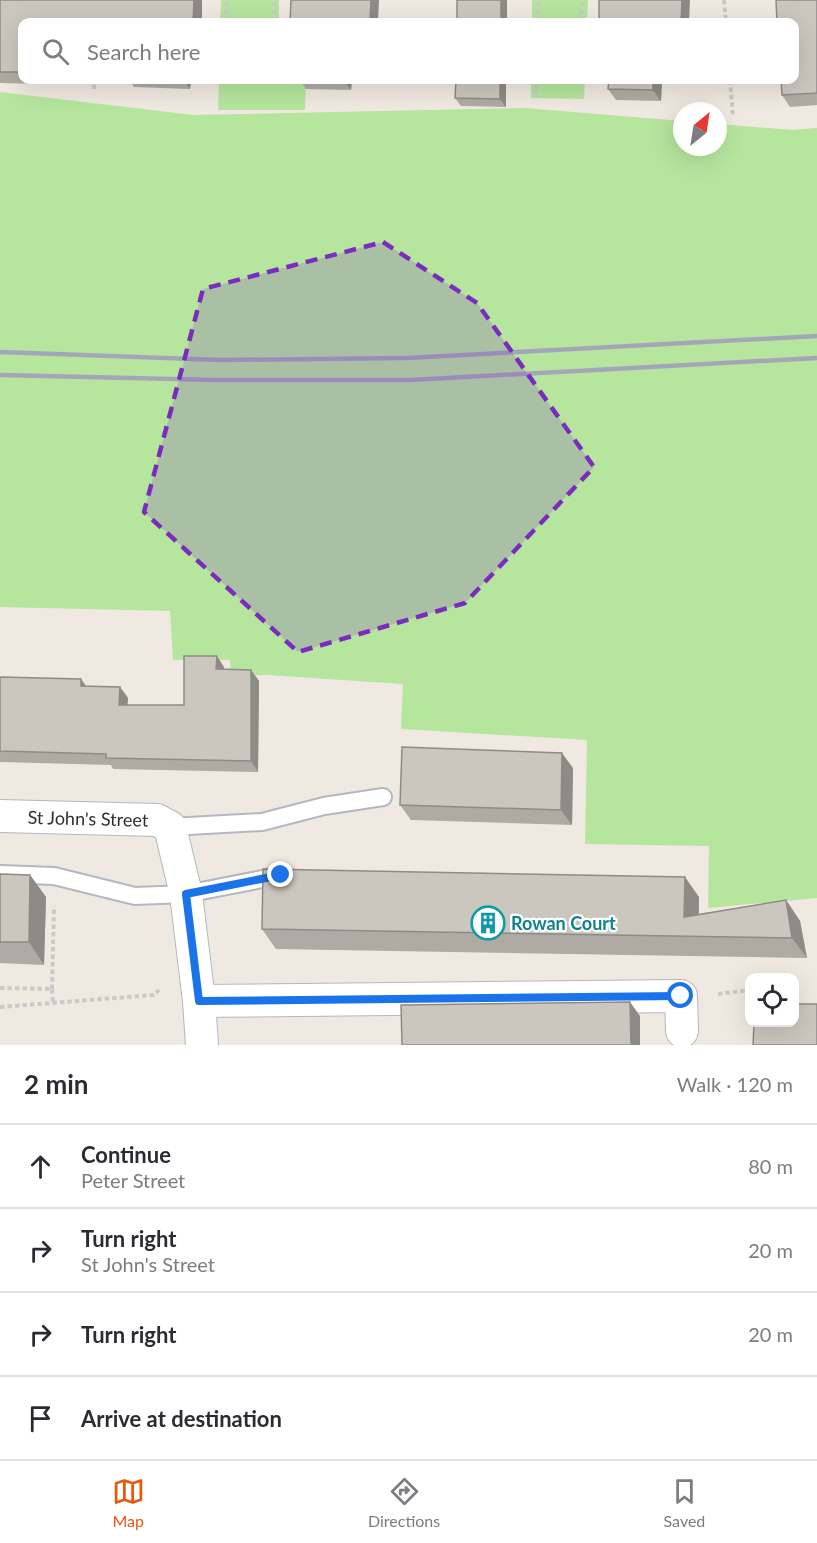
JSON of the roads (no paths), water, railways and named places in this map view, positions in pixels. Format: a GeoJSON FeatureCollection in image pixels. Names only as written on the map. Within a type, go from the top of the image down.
{"type":"FeatureCollection","features":[{"type":"Feature","properties":{"kind":"street","name":"St John's Street"},"geometry":{"type":"LineString","coordinates":[[0,816],[157,820],[170,827],[186,894],[202,1045]]}},
{"type":"Feature","properties":{"kind":"street"},"geometry":{"type":"LineString","coordinates":[[199,1001],[681,996],[682,1031]]}},
{"type":"Feature","properties":{"kind":"lane"},"geometry":{"type":"LineString","coordinates":[[170,827],[262,822],[324,806],[383,797]]}},
{"type":"Feature","properties":{"kind":"lane"},"geometry":{"type":"LineString","coordinates":[[0,874],[54,876],[135,896],[186,894],[281,875],[304,875]]}},
{"type":"Feature","properties":{"kind":"railway"},"geometry":{"type":"LineString","coordinates":[[0,352],[220,360],[407,358],[817,336]]}},
{"type":"Feature","properties":{"kind":"railway"},"geometry":{"type":"LineString","coordinates":[[0,375],[216,380],[410,380],[817,358]]}},
{"type":"Feature","properties":{"kind":"place","name":"Rowan Court"},"geometry":{"type":"Point","coordinates":[488,923]}}]}
